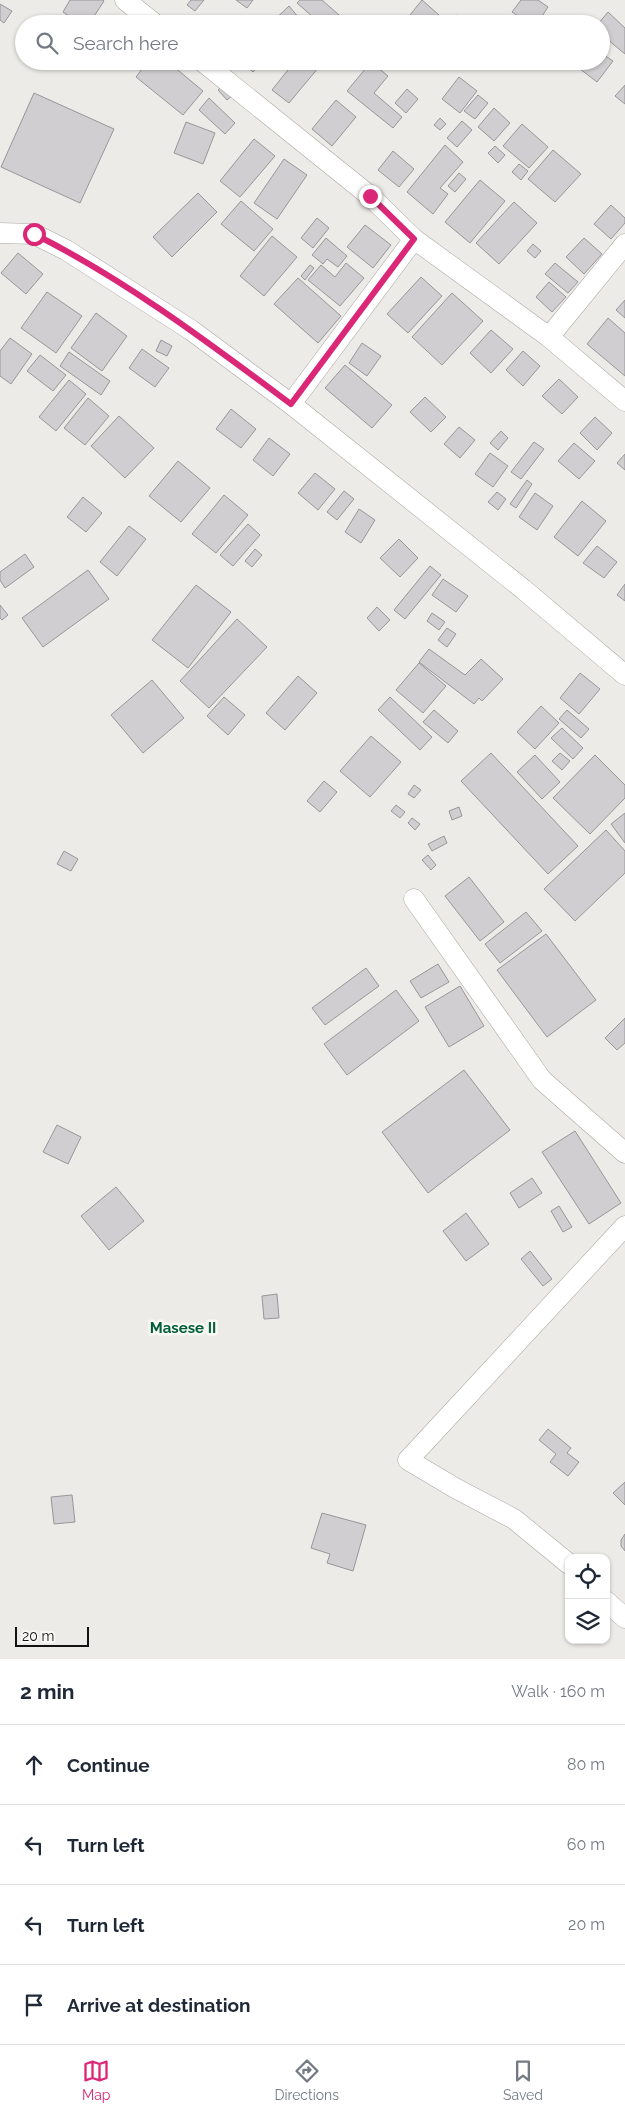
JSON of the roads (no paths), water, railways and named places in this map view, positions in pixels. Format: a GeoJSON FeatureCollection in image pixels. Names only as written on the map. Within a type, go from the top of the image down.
{"type":"FeatureCollection","features":[{"type":"Feature","properties":{"kind":"street"},"geometry":{"type":"LineString","coordinates":[[125,0],[144,15]]}},
{"type":"Feature","properties":{"kind":"street"},"geometry":{"type":"LineString","coordinates":[[213,70],[370,196],[414,239],[549,337],[625,401]]}},
{"type":"Feature","properties":{"kind":"street"},"geometry":{"type":"LineString","coordinates":[[0,233],[34,234],[66,250],[191,330],[291,404],[523,589],[625,675]]}},
{"type":"Feature","properties":{"kind":"street"},"geometry":{"type":"LineString","coordinates":[[291,404],[414,239]]}},
{"type":"Feature","properties":{"kind":"street"},"geometry":{"type":"LineString","coordinates":[[549,337],[625,244]]}},
{"type":"Feature","properties":{"kind":"street"},"geometry":{"type":"LineString","coordinates":[[414,899],[542,1080],[625,1154]]}},
{"type":"Feature","properties":{"kind":"street"},"geometry":{"type":"LineString","coordinates":[[565,1561],[514,1519],[455,1488],[408,1460],[625,1226]]}},
{"type":"Feature","properties":{"kind":"street"},"geometry":{"type":"LineString","coordinates":[[610,1605],[625,1618]]}},
{"type":"Feature","properties":{"kind":"district","name":"Masese II"},"geometry":{"type":"Point","coordinates":[183,1328]}}]}
